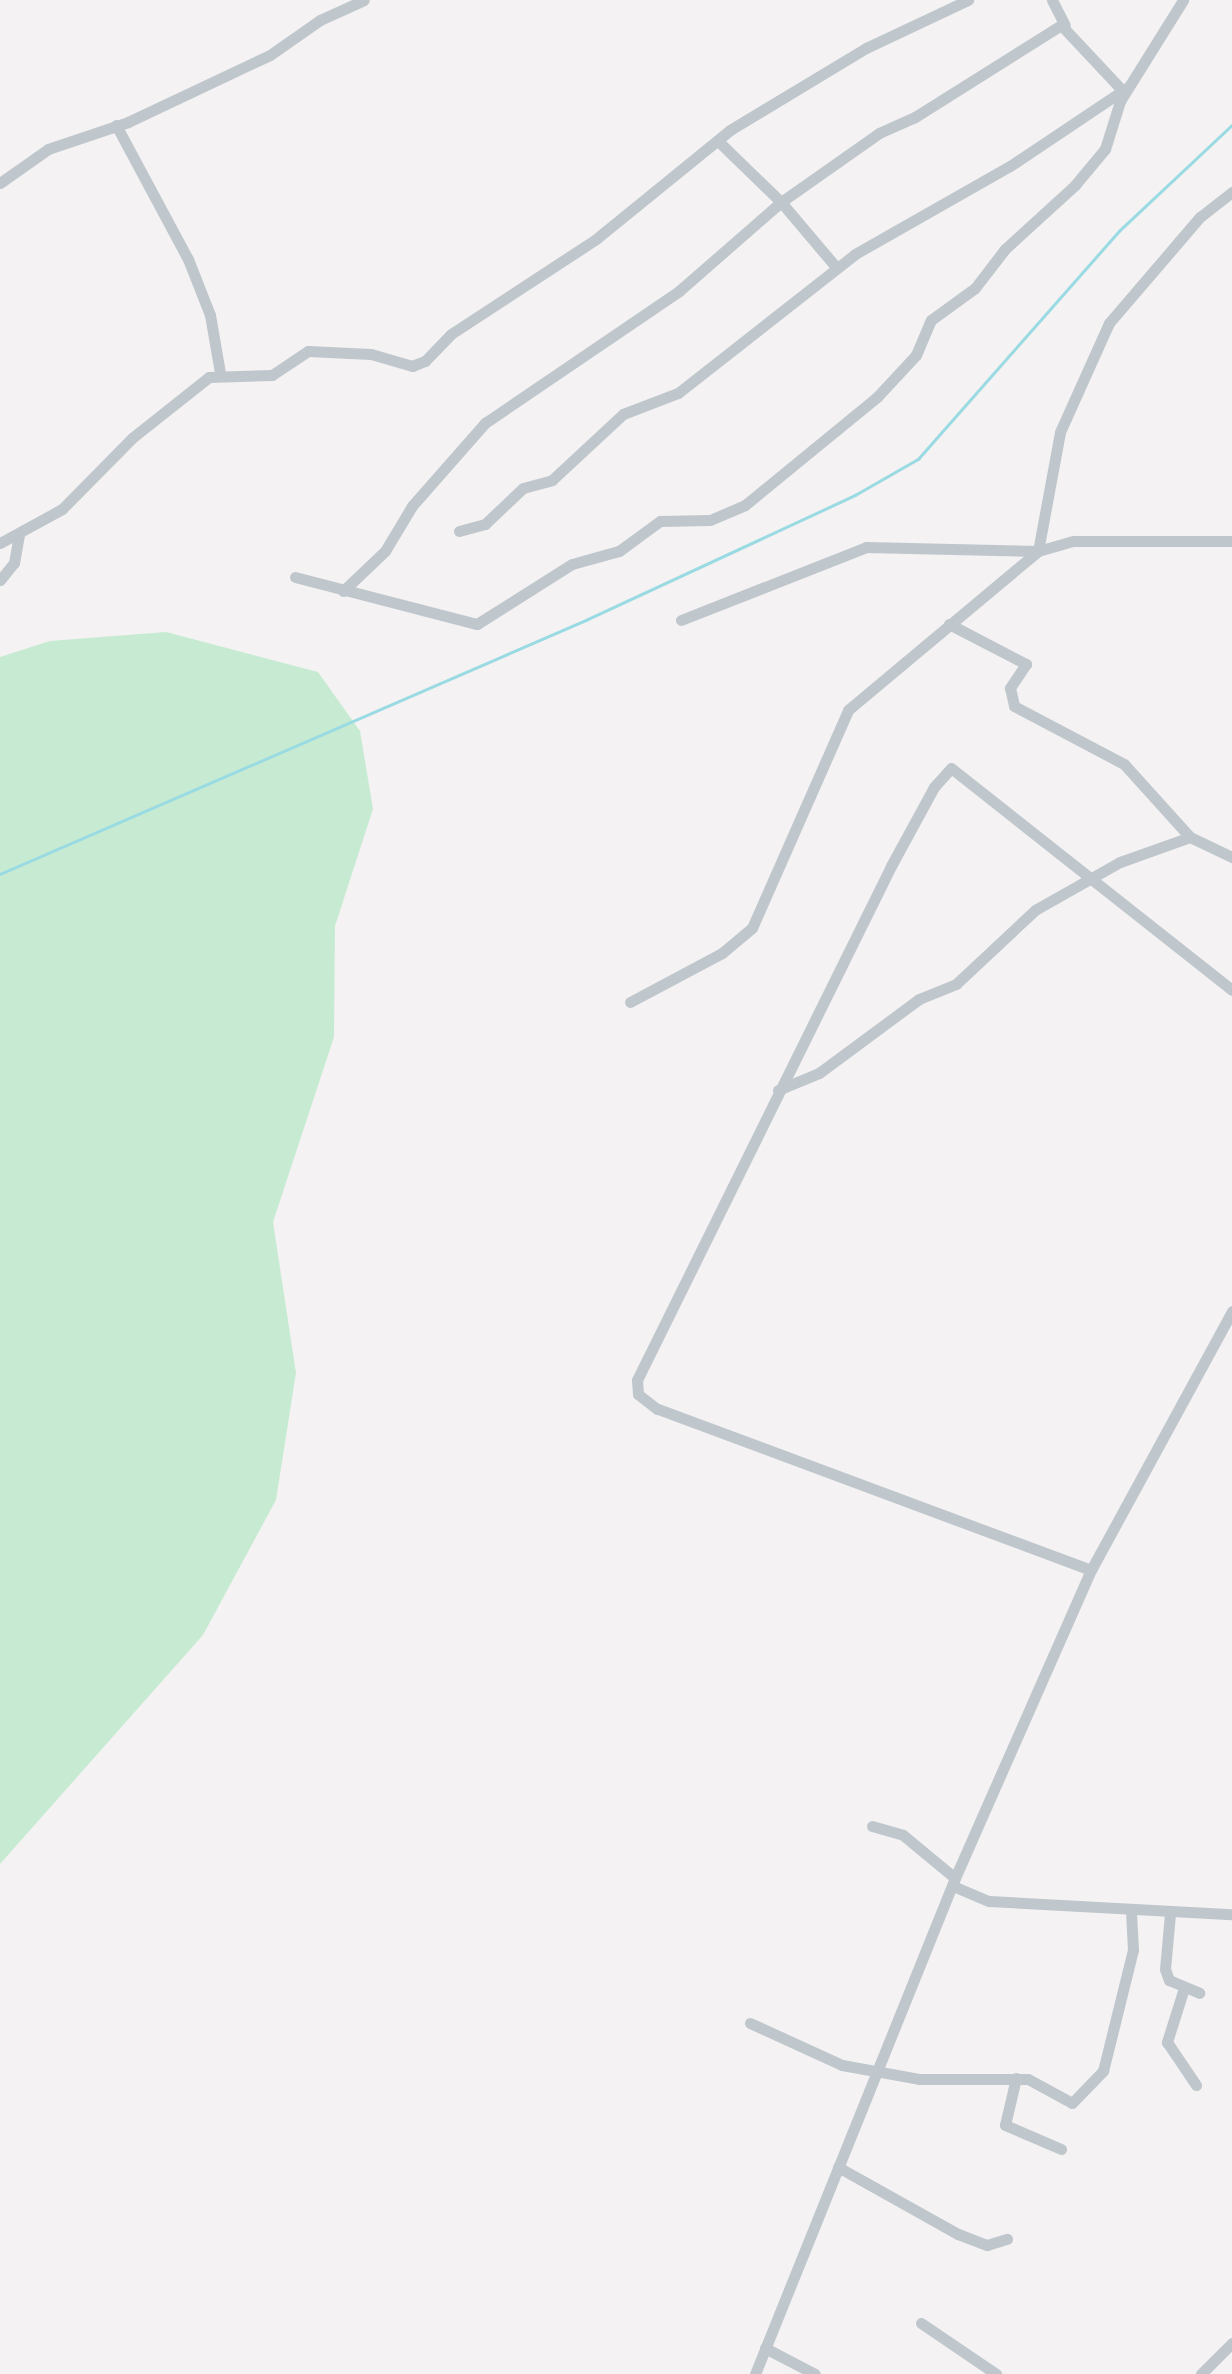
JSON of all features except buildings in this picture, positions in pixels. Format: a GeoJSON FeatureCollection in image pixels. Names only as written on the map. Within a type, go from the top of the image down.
{"type":"FeatureCollection","features":[{"type":"Feature","properties":{"kind":"street"},"geometry":{"type":"LineString","coordinates":[[0,183],[48,149],[116,125],[270,55],[320,20],[364,0]]}},
{"type":"Feature","properties":{"kind":"street"},"geometry":{"type":"LineString","coordinates":[[0,543],[62,509],[144,428],[220,374],[265,376],[308,351],[420,364],[451,334],[542,278],[718,141],[866,48],[968,0]]}},
{"type":"Feature","properties":{"kind":"street"},"geometry":{"type":"LineString","coordinates":[[1052,0],[1065,25],[1125,88]]}},
{"type":"Feature","properties":{"kind":"street"},"geometry":{"type":"LineString","coordinates":[[295,577],[477,624],[552,574],[619,551],[660,521],[710,520],[744,505],[877,397],[916,354],[931,320],[976,288],[1010,244],[1075,185],[1106,148],[1125,88],[1183,0]]}},
{"type":"Feature","properties":{"kind":"street"},"geometry":{"type":"LineString","coordinates":[[343,590],[386,551],[412,506],[485,423],[680,292],[782,202],[879,133],[915,118],[1065,25]]}},
{"type":"Feature","properties":{"kind":"street"},"geometry":{"type":"LineString","coordinates":[[459,531],[485,524],[523,488],[552,480],[623,414],[678,393],[836,267],[1010,166],[1125,88]]}},
{"type":"Feature","properties":{"kind":"street"},"geometry":{"type":"LineString","coordinates":[[116,125],[183,248],[210,315],[220,374]]}},
{"type":"Feature","properties":{"kind":"street"},"geometry":{"type":"LineString","coordinates":[[718,141],[782,202],[836,267]]}},
{"type":"Feature","properties":{"kind":"street"},"geometry":{"type":"LineString","coordinates":[[630,1002],[722,953],[752,928],[848,710],[1038,551],[1060,432],[1109,323],[1200,217],[1232,192]]}},
{"type":"Feature","properties":{"kind":"street"},"geometry":{"type":"LineString","coordinates":[[0,580],[14,563],[18,534]]}},
{"type":"Feature","properties":{"kind":"street"},"geometry":{"type":"LineString","coordinates":[[681,620],[866,547],[1038,551],[1074,540],[1232,541]]}},
{"type":"Feature","properties":{"kind":"street"},"geometry":{"type":"LineString","coordinates":[[949,624],[1023,661],[1027,670],[1010,688],[1014,706],[1124,764],[1190,837],[1232,858]]}},
{"type":"Feature","properties":{"kind":"street"},"geometry":{"type":"LineString","coordinates":[[1092,1570],[657,1409],[638,1394],[637,1380],[778,1090],[925,803],[951,768],[1232,990]]}},
{"type":"Feature","properties":{"kind":"street"},"geometry":{"type":"LineString","coordinates":[[778,1090],[819,1073],[920,999],[956,984],[1022,919],[1092,877],[1190,837]]}},
{"type":"Feature","properties":{"kind":"street"},"geometry":{"type":"LineString","coordinates":[[755,2374],[954,1882],[1092,1570],[1232,1311]]}},
{"type":"Feature","properties":{"kind":"street"},"geometry":{"type":"LineString","coordinates":[[872,1826],[903,1835],[954,1882],[989,1901],[1131,1912],[1232,1914]]}},
{"type":"Feature","properties":{"kind":"street"},"geometry":{"type":"LineString","coordinates":[[750,2023],[842,2066],[946,2081],[1016,2078],[1072,2103],[1099,2080],[1134,1950],[1131,1912]]}},
{"type":"Feature","properties":{"kind":"street"},"geometry":{"type":"LineString","coordinates":[[1170,1914],[1165,1969],[1169,1980],[1199,1993]]}},
{"type":"Feature","properties":{"kind":"street"},"geometry":{"type":"LineString","coordinates":[[1184,1988],[1167,2042],[1196,2085]]}},
{"type":"Feature","properties":{"kind":"street"},"geometry":{"type":"LineString","coordinates":[[1016,2078],[1005,2125],[1061,2149]]}},
{"type":"Feature","properties":{"kind":"street"},"geometry":{"type":"LineString","coordinates":[[838,2167],[958,2234],[987,2246],[1007,2239]]}},
{"type":"Feature","properties":{"kind":"street"},"geometry":{"type":"LineString","coordinates":[[921,2324],[996,2374]]}},
{"type":"Feature","properties":{"kind":"street"},"geometry":{"type":"LineString","coordinates":[[1201,2374],[1232,2343]]}},
{"type":"Feature","properties":{"kind":"street"},"geometry":{"type":"LineString","coordinates":[[765,2348],[815,2374]]}},
{"type":"Feature","properties":{"kind":"green space"},"geometry":{"type":"Polygon","coordinates":[[[166,632],[318,672],[360,731],[373,809],[335,926],[334,1037],[273,1222],[296,1373],[276,1500],[203,1635],[0,1864],[0,657],[50,641],[166,632]]]}},
{"type":"Feature","properties":{"kind":"waterway"},"geometry":{"type":"LineString","coordinates":[[0,874],[586,620],[855,495],[918,459],[1119,231],[1232,125]]}}]}
